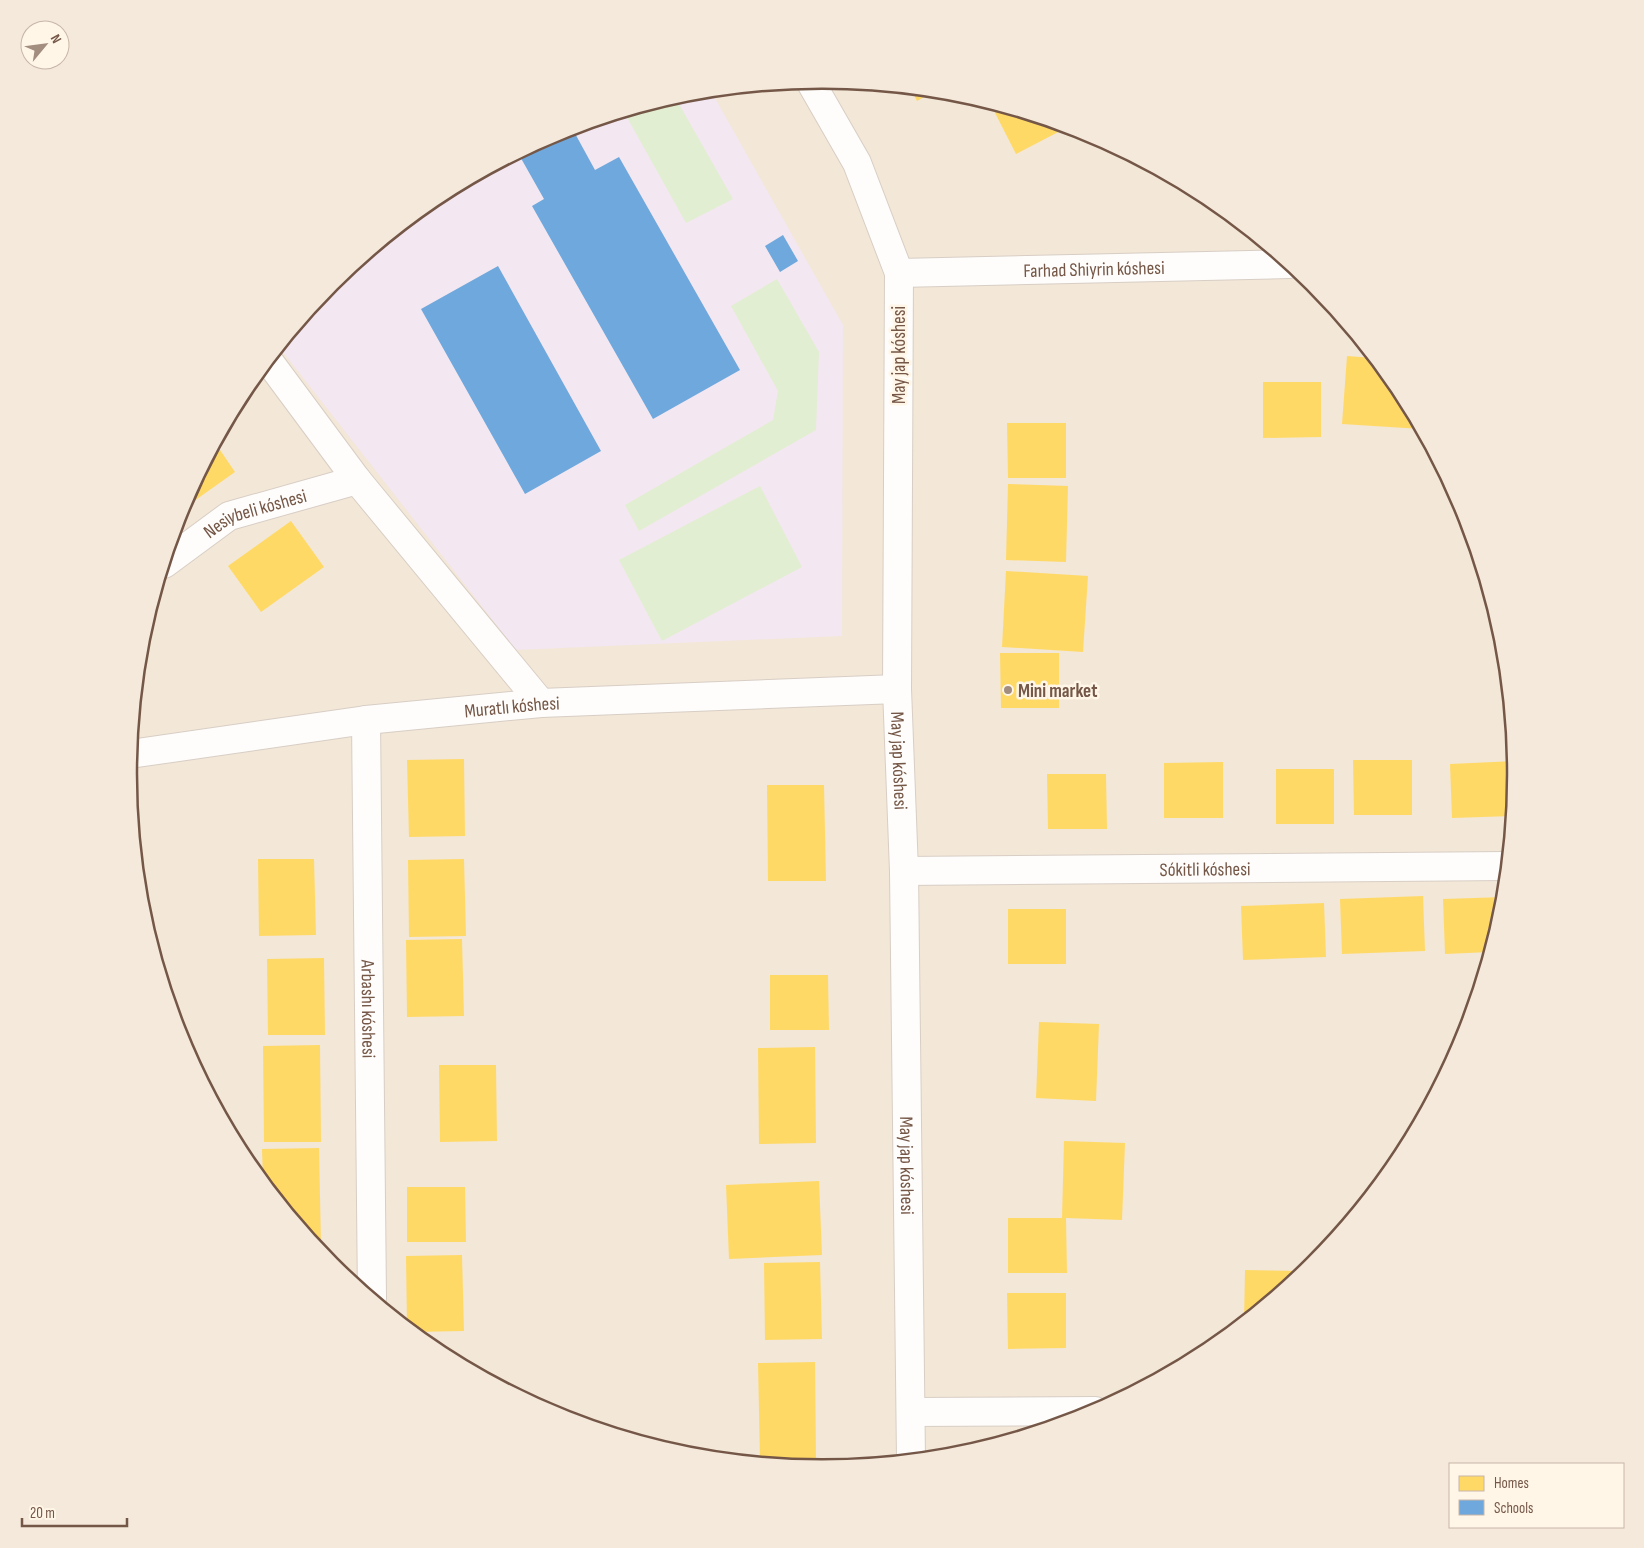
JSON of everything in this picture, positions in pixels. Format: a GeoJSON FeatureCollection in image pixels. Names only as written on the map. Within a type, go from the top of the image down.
{"type":"FeatureCollection","features":[{"type":"Feature","properties":{"kind":"street","name":"May jap kóshesi"},"geometry":{"type":"LineString","coordinates":[[815,89],[857,163],[898,273],[897,689],[904,872],[911,1453]]}},
{"type":"Feature","properties":{"kind":"street","name":"Farhad Shiyrin kóshesi"},"geometry":{"type":"LineString","coordinates":[[898,273],[1280,264]]}},
{"type":"Feature","properties":{"kind":"street"},"geometry":{"type":"LineString","coordinates":[[272,365],[357,480],[541,703]]}},
{"type":"Feature","properties":{"kind":"street","name":"Nesiybeli kóshesi"},"geometry":{"type":"LineString","coordinates":[[172,558],[229,516],[357,480]]}},
{"type":"Feature","properties":{"kind":"street","name":"Muratlı kóshesi"},"geometry":{"type":"LineString","coordinates":[[137,753],[366,720],[541,703],[897,689]]}},
{"type":"Feature","properties":{"kind":"street","name":"Arbashı kóshesi"},"geometry":{"type":"LineString","coordinates":[[366,720],[372,1291]]}},
{"type":"Feature","properties":{"kind":"street","name":"Sókitli kóshesi"},"geometry":{"type":"LineString","coordinates":[[904,872],[1501,866]]}},
{"type":"Feature","properties":{"kind":"street"},"geometry":{"type":"LineString","coordinates":[[911,1412],[1073,1411]]}},
{"type":"Feature","properties":{"kind":"shaded area"},"geometry":{"type":"Polygon","coordinates":[[[777,90],[867,90],[956,102],[999,112],[1042,125],[1125,159],[1203,204],[1239,230],[1307,289],[1337,322],[1392,393],[1415,431],[1437,471],[1471,554],[1494,640],[1501,685],[1506,729],[1506,819],[1494,908],[1484,951],[1471,994],[1437,1077],[1392,1155],[1366,1191],[1307,1259],[1274,1289],[1203,1344],[1165,1367],[1125,1389],[1042,1423],[956,1446],[911,1453],[867,1458],[777,1458],[688,1446],[645,1436],[602,1423],[519,1389],[441,1344],[405,1318],[337,1259],[307,1226],[252,1155],[229,1117],[207,1077],[173,994],[150,908],[143,863],[138,819],[138,729],[150,640],[160,597],[173,554],[207,471],[252,393],[278,357],[337,289],[370,259],[441,204],[479,181],[519,159],[602,125],[688,102],[777,90]]]}},
{"type":"Feature","properties":{"kind":"shaded area"},"geometry":{"type":"Polygon","coordinates":[[[715,98],[843,325],[842,636],[516,650],[283,352],[337,289],[370,259],[441,204],[479,181],[519,159],[602,125],[645,112],[715,98]]]}},
{"type":"Feature","properties":{"kind":"green space"},"geometry":{"type":"Polygon","coordinates":[[[679,104],[733,199],[686,223],[627,117],[679,104]]]}},
{"type":"Feature","properties":{"kind":"green space"},"geometry":{"type":"Polygon","coordinates":[[[777,279],[819,352],[816,430],[639,531],[625,505],[773,420],[778,391],[731,306],[777,279]]]}},
{"type":"Feature","properties":{"kind":"green space"},"geometry":{"type":"Polygon","coordinates":[[[760,486],[802,567],[662,641],[619,560],[760,486]]]}},
{"type":"Feature","properties":{"kind":"building: Homes"},"geometry":{"type":"Polygon","coordinates":[[[914,96],[924,97],[917,101],[914,96]]]}},
{"type":"Feature","properties":{"kind":"building: Homes"},"geometry":{"type":"Polygon","coordinates":[[[994,111],[1059,132],[1016,154],[994,111]]]}},
{"type":"Feature","properties":{"kind":"building: Homes"},"geometry":{"type":"Polygon","coordinates":[[[1347,356],[1366,357],[1392,393],[1414,429],[1342,424],[1347,356]]]}},
{"type":"Feature","properties":{"kind":"building: Homes"},"geometry":{"type":"Polygon","coordinates":[[[1263,382],[1321,382],[1321,437],[1263,438],[1263,382]]]}},
{"type":"Feature","properties":{"kind":"building: Homes"},"geometry":{"type":"Polygon","coordinates":[[[1007,423],[1066,423],[1066,478],[1008,478],[1007,423]]]}},
{"type":"Feature","properties":{"kind":"building: Homes"},"geometry":{"type":"Polygon","coordinates":[[[219,449],[235,472],[194,501],[219,449]]]}},
{"type":"Feature","properties":{"kind":"building: Homes"},"geometry":{"type":"Polygon","coordinates":[[[1008,484],[1068,486],[1066,562],[1006,560],[1008,484]]]}},
{"type":"Feature","properties":{"kind":"building: Homes"},"geometry":{"type":"Polygon","coordinates":[[[291,521],[324,567],[261,612],[228,566],[291,521]]]}},
{"type":"Feature","properties":{"kind":"building: Homes"},"geometry":{"type":"Polygon","coordinates":[[[1006,571],[1088,576],[1083,652],[1002,647],[1006,571]]]}},
{"type":"Feature","properties":{"kind":"building: Homes"},"geometry":{"type":"Polygon","coordinates":[[[1000,653],[1059,653],[1059,708],[1001,708],[1000,653]]]}},
{"type":"Feature","properties":{"kind":"building: Homes"},"geometry":{"type":"Polygon","coordinates":[[[464,759],[465,836],[409,837],[407,760],[464,759]]]}},
{"type":"Feature","properties":{"kind":"building: Homes"},"geometry":{"type":"Polygon","coordinates":[[[1353,760],[1412,760],[1412,815],[1354,815],[1353,760]]]}},
{"type":"Feature","properties":{"kind":"building: Homes"},"geometry":{"type":"Polygon","coordinates":[[[1507,761],[1506,816],[1452,818],[1450,764],[1507,761]]]}},
{"type":"Feature","properties":{"kind":"building: Homes"},"geometry":{"type":"Polygon","coordinates":[[[1223,762],[1223,818],[1164,818],[1164,763],[1223,762]]]}},
{"type":"Feature","properties":{"kind":"building: Homes"},"geometry":{"type":"Polygon","coordinates":[[[1276,769],[1334,769],[1334,824],[1276,824],[1276,769]]]}},
{"type":"Feature","properties":{"kind":"building: Homes"},"geometry":{"type":"Polygon","coordinates":[[[1047,774],[1106,774],[1107,829],[1048,829],[1047,774]]]}},
{"type":"Feature","properties":{"kind":"building: Homes"},"geometry":{"type":"Polygon","coordinates":[[[767,785],[824,785],[826,881],[768,881],[767,785]]]}},
{"type":"Feature","properties":{"kind":"building: Homes"},"geometry":{"type":"Polygon","coordinates":[[[258,859],[314,859],[316,935],[259,936],[258,859]]]}},
{"type":"Feature","properties":{"kind":"building: Homes"},"geometry":{"type":"Polygon","coordinates":[[[464,859],[466,936],[409,937],[408,860],[464,859]]]}},
{"type":"Feature","properties":{"kind":"building: Homes"},"geometry":{"type":"Polygon","coordinates":[[[1423,896],[1425,951],[1342,954],[1340,899],[1423,896]]]}},
{"type":"Feature","properties":{"kind":"building: Homes"},"geometry":{"type":"Polygon","coordinates":[[[1496,897],[1484,952],[1445,954],[1443,899],[1496,897]]]}},
{"type":"Feature","properties":{"kind":"building: Homes"},"geometry":{"type":"Polygon","coordinates":[[[1324,903],[1326,957],[1243,960],[1241,906],[1324,903]]]}},
{"type":"Feature","properties":{"kind":"building: Homes"},"geometry":{"type":"Polygon","coordinates":[[[1008,909],[1066,909],[1066,964],[1008,964],[1008,909]]]}},
{"type":"Feature","properties":{"kind":"building: Homes"},"geometry":{"type":"Polygon","coordinates":[[[462,939],[464,1016],[407,1017],[406,940],[462,939]]]}},
{"type":"Feature","properties":{"kind":"building: Homes"},"geometry":{"type":"Polygon","coordinates":[[[324,958],[325,1035],[268,1035],[267,959],[324,958]]]}},
{"type":"Feature","properties":{"kind":"building: Homes"},"geometry":{"type":"Polygon","coordinates":[[[770,975],[828,975],[829,1030],[770,1030],[770,975]]]}},
{"type":"Feature","properties":{"kind":"building: Homes"},"geometry":{"type":"Polygon","coordinates":[[[1039,1022],[1099,1024],[1096,1101],[1036,1098],[1039,1022]]]}},
{"type":"Feature","properties":{"kind":"building: Homes"},"geometry":{"type":"Polygon","coordinates":[[[320,1045],[321,1142],[264,1142],[263,1046],[320,1045]]]}},
{"type":"Feature","properties":{"kind":"building: Homes"},"geometry":{"type":"Polygon","coordinates":[[[815,1047],[816,1143],[759,1144],[758,1048],[815,1047]]]}},
{"type":"Feature","properties":{"kind":"building: Homes"},"geometry":{"type":"Polygon","coordinates":[[[439,1065],[496,1065],[497,1141],[440,1142],[439,1065]]]}},
{"type":"Feature","properties":{"kind":"building: Homes"},"geometry":{"type":"Polygon","coordinates":[[[1064,1141],[1125,1143],[1122,1220],[1066,1218],[1067,1273],[1008,1273],[1008,1218],[1062,1218],[1064,1141]]]}},
{"type":"Feature","properties":{"kind":"building: Homes"},"geometry":{"type":"Polygon","coordinates":[[[319,1148],[321,1241],[278,1191],[263,1170],[262,1149],[319,1148]]]}},
{"type":"Feature","properties":{"kind":"building: Homes"},"geometry":{"type":"Polygon","coordinates":[[[819,1181],[822,1255],[729,1259],[726,1185],[819,1181]]]}},
{"type":"Feature","properties":{"kind":"building: Homes"},"geometry":{"type":"Polygon","coordinates":[[[407,1187],[465,1187],[466,1242],[407,1242],[407,1187]]]}},
{"type":"Feature","properties":{"kind":"building: Homes"},"geometry":{"type":"Polygon","coordinates":[[[462,1255],[464,1331],[424,1332],[407,1319],[406,1256],[462,1255]]]}},
{"type":"Feature","properties":{"kind":"building: Homes"},"geometry":{"type":"Polygon","coordinates":[[[820,1262],[822,1339],[765,1340],[764,1263],[820,1262]]]}},
{"type":"Feature","properties":{"kind":"building: Homes"},"geometry":{"type":"Polygon","coordinates":[[[1245,1270],[1294,1271],[1274,1289],[1244,1314],[1245,1270]]]}},
{"type":"Feature","properties":{"kind":"building: Homes"},"geometry":{"type":"Polygon","coordinates":[[[1007,1293],[1066,1293],[1066,1348],[1008,1349],[1007,1293]]]}},
{"type":"Feature","properties":{"kind":"building: Homes"},"geometry":{"type":"Polygon","coordinates":[[[815,1362],[816,1458],[760,1456],[758,1363],[815,1362]]]}},
{"type":"Feature","properties":{"kind":"building: Schools"},"geometry":{"type":"Polygon","coordinates":[[[576,135],[595,170],[619,157],[740,370],[653,419],[532,206],[544,199],[521,158],[576,135]]]}},
{"type":"Feature","properties":{"kind":"building: Schools"},"geometry":{"type":"Polygon","coordinates":[[[783,235],[798,261],[780,272],[765,246],[783,235]]]}},
{"type":"Feature","properties":{"kind":"building: Schools"},"geometry":{"type":"Polygon","coordinates":[[[498,266],[601,451],[525,494],[421,309],[498,266]]]}},
{"type":"Feature","properties":{"kind":"place","name":"Mini market"},"geometry":{"type":"Point","coordinates":[1008,690]}}]}
